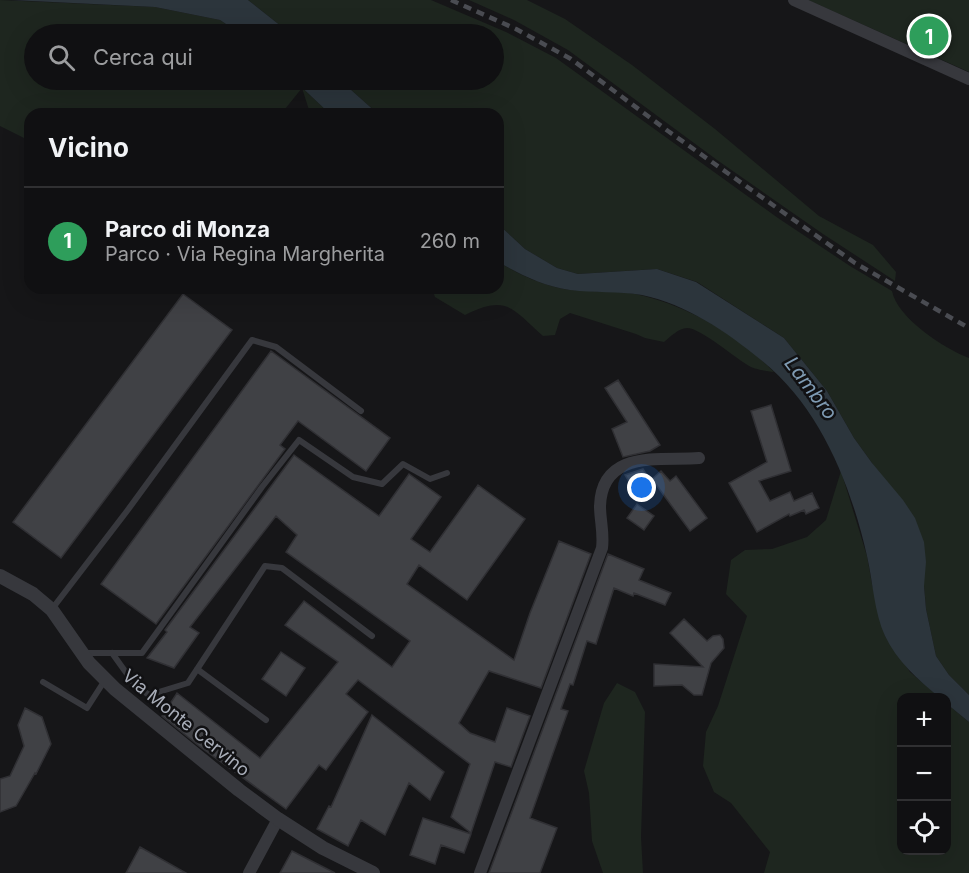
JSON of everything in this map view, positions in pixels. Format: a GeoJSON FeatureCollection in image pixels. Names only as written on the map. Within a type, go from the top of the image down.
{"type":"FeatureCollection","features":[{"type":"Feature","properties":{"kind":"street"},"geometry":{"type":"LineString","coordinates":[[794,0],[969,79]]}},
{"type":"Feature","properties":{"kind":"street"},"geometry":{"type":"LineString","coordinates":[[480,873],[602,548],[600,508],[607,483],[619,467],[631,461],[699,458]]}},
{"type":"Feature","properties":{"kind":"street","name":"Via Monte Cervino"},"geometry":{"type":"LineString","coordinates":[[0,576],[33,594],[51,609],[105,680],[230,783],[278,819],[323,848],[373,873]]}},
{"type":"Feature","properties":{"kind":"street"},"geometry":{"type":"LineString","coordinates":[[249,873],[278,819]]}},
{"type":"Feature","properties":{"kind":"lane"},"geometry":{"type":"LineString","coordinates":[[51,609],[127,511],[252,340],[276,347],[361,411]]}},
{"type":"Feature","properties":{"kind":"lane"},"geometry":{"type":"LineString","coordinates":[[82,652],[142,653],[298,440],[353,477],[382,484],[403,464],[430,479],[447,473]]}},
{"type":"Feature","properties":{"kind":"lane"},"geometry":{"type":"LineString","coordinates":[[112,653],[135,685],[149,695],[188,683],[265,566],[282,568],[372,636]]}},
{"type":"Feature","properties":{"kind":"lane"},"geometry":{"type":"LineString","coordinates":[[197,669],[266,720]]}},
{"type":"Feature","properties":{"kind":"lane"},"geometry":{"type":"LineString","coordinates":[[43,682],[87,708],[105,680]]}},
{"type":"Feature","properties":{"kind":"shaded area"},"geometry":{"type":"Polygon","coordinates":[[[0,0],[155,7],[220,20],[226,24],[24,24],[24,90],[300,90],[286,108],[24,108],[24,138],[0,126],[0,0]]]}},
{"type":"Feature","properties":{"kind":"shaded area"},"geometry":{"type":"Polygon","coordinates":[[[248,0],[431,0],[487,24],[278,24],[248,0]]]}},
{"type":"Feature","properties":{"kind":"shaded area"},"geometry":{"type":"Polygon","coordinates":[[[469,0],[527,0],[565,19],[632,65],[715,129],[819,216],[873,245],[896,272],[895,281],[717,160],[568,50],[514,20],[469,0]]]}},
{"type":"Feature","properties":{"kind":"shaded area"},"geometry":{"type":"Polygon","coordinates":[[[808,0],[969,0],[969,72],[808,0]]]}},
{"type":"Feature","properties":{"kind":"shaded area"},"geometry":{"type":"Polygon","coordinates":[[[504,31],[556,58],[778,218],[892,291],[903,312],[912,322],[935,340],[969,358],[969,695],[949,675],[936,656],[926,609],[924,586],[872,463],[854,438],[827,391],[784,338],[697,282],[657,269],[578,274],[557,268],[525,249],[504,230],[504,108],[371,108],[351,90],[504,90],[504,31]]]}},
{"type":"Feature","properties":{"kind":"shaded area"},"geometry":{"type":"Polygon","coordinates":[[[303,90],[324,108],[308,108],[303,90]]]}},
{"type":"Feature","properties":{"kind":"shaded area"},"geometry":{"type":"Polygon","coordinates":[[[504,265],[551,286],[571,290],[635,294],[680,308],[714,325],[746,347],[774,372],[751,367],[693,329],[681,329],[664,342],[570,313],[560,319],[555,335],[543,336],[516,312],[500,305],[479,309],[465,315],[435,297],[434,294],[504,294],[504,265]]]}},
{"type":"Feature","properties":{"kind":"shaded area"},"geometry":{"type":"Polygon","coordinates":[[[841,471],[867,556],[885,636],[910,672],[934,693],[897,693],[897,855],[951,855],[951,707],[969,722],[969,873],[764,873],[770,852],[731,803],[714,792],[703,766],[706,732],[718,706],[747,616],[726,594],[731,560],[745,550],[772,549],[807,537],[826,520],[841,471]]]}},
{"type":"Feature","properties":{"kind":"shaded area"},"geometry":{"type":"Polygon","coordinates":[[[617,683],[635,692],[645,712],[641,837],[643,873],[603,873],[592,841],[589,793],[584,771],[604,703],[617,683]]]}},
{"type":"Feature","properties":{"kind":"water"},"geometry":{"type":"Polygon","coordinates":[[[11,0],[248,0],[278,24],[226,24],[220,20],[155,7],[11,0]]]}},
{"type":"Feature","properties":{"kind":"water"},"geometry":{"type":"Polygon","coordinates":[[[305,90],[351,90],[371,108],[324,108],[305,90]]]}},
{"type":"Feature","properties":{"kind":"water","name":"Lambro"},"geometry":{"type":"Polygon","coordinates":[[[504,230],[525,249],[557,268],[578,274],[657,269],[696,282],[784,338],[827,391],[854,438],[915,518],[924,542],[926,609],[936,656],[949,675],[969,695],[969,722],[951,707],[951,693],[934,693],[902,662],[885,636],[878,617],[860,529],[842,475],[816,424],[782,379],[734,339],[705,320],[674,305],[642,295],[579,291],[551,286],[504,265],[504,230]]]}},
{"type":"Feature","properties":{"kind":"building"},"geometry":{"type":"Polygon","coordinates":[[[183,294],[232,330],[61,558],[13,522],[183,294]]]}},
{"type":"Feature","properties":{"kind":"building"},"geometry":{"type":"Polygon","coordinates":[[[271,351],[390,438],[366,471],[298,421],[280,445],[285,449],[156,624],[101,584],[271,351]]]}},
{"type":"Feature","properties":{"kind":"building"},"geometry":{"type":"Polygon","coordinates":[[[618,380],[660,445],[650,451],[623,457],[612,429],[627,422],[605,388],[618,380]]]}},
{"type":"Feature","properties":{"kind":"building"},"geometry":{"type":"Polygon","coordinates":[[[771,405],[791,471],[759,481],[770,501],[790,492],[794,501],[812,493],[819,508],[806,514],[804,510],[790,516],[789,514],[757,532],[729,483],[767,462],[751,411],[771,405]]]}},
{"type":"Feature","properties":{"kind":"building"},"geometry":{"type":"Polygon","coordinates":[[[294,455],[379,516],[409,474],[441,497],[411,539],[430,552],[478,485],[525,519],[467,600],[419,565],[407,584],[514,660],[559,541],[591,554],[541,688],[489,671],[459,723],[470,733],[495,742],[507,708],[530,716],[511,767],[495,762],[471,833],[451,817],[470,764],[358,680],[346,694],[368,712],[326,770],[319,765],[286,809],[199,746],[162,716],[177,693],[260,758],[338,662],[285,625],[304,601],[392,667],[410,641],[286,552],[297,535],[276,516],[190,627],[199,633],[174,668],[147,658],[167,632],[165,630],[294,455]]]}},
{"type":"Feature","properties":{"kind":"building"},"geometry":{"type":"Polygon","coordinates":[[[643,469],[648,477],[632,487],[625,475],[643,469]]]}},
{"type":"Feature","properties":{"kind":"building"},"geometry":{"type":"Polygon","coordinates":[[[661,471],[670,481],[676,476],[707,518],[690,531],[652,479],[661,471]]]}},
{"type":"Feature","properties":{"kind":"building"},"geometry":{"type":"Polygon","coordinates":[[[637,504],[654,516],[644,530],[627,518],[637,504]]]}},
{"type":"Feature","properties":{"kind":"building"},"geometry":{"type":"Polygon","coordinates":[[[608,554],[644,569],[639,580],[671,593],[665,605],[614,588],[596,644],[587,641],[573,685],[570,684],[561,709],[568,711],[530,818],[557,828],[540,873],[489,873],[608,554]]]}},
{"type":"Feature","properties":{"kind":"building"},"geometry":{"type":"Polygon","coordinates":[[[684,619],[707,641],[713,636],[720,635],[723,639],[724,648],[711,663],[702,695],[694,695],[682,685],[654,686],[654,664],[703,667],[670,633],[684,619]]]}},
{"type":"Feature","properties":{"kind":"building"},"geometry":{"type":"Polygon","coordinates":[[[281,652],[305,668],[286,696],[262,679],[281,652]]]}},
{"type":"Feature","properties":{"kind":"building"},"geometry":{"type":"Polygon","coordinates":[[[25,708],[42,717],[51,744],[16,806],[0,812],[0,779],[10,776],[24,746],[18,725],[25,708]]]}},
{"type":"Feature","properties":{"kind":"building"},"geometry":{"type":"Polygon","coordinates":[[[372,715],[444,772],[430,800],[409,783],[385,835],[361,820],[348,846],[317,829],[329,806],[331,807],[372,715]]]}},
{"type":"Feature","properties":{"kind":"building"},"geometry":{"type":"Polygon","coordinates":[[[423,818],[471,834],[464,853],[441,845],[435,864],[410,855],[423,818]]]}},
{"type":"Feature","properties":{"kind":"building"},"geometry":{"type":"Polygon","coordinates":[[[140,847],[186,873],[126,873],[140,847]]]}},
{"type":"Feature","properties":{"kind":"building"},"geometry":{"type":"Polygon","coordinates":[[[292,851],[335,873],[280,873],[292,851]]]}},
{"type":"Feature","properties":{"kind":"railway"},"geometry":{"type":"LineString","coordinates":[[451,0],[516,29],[571,59],[668,131],[855,263],[969,328]]}},
{"type":"Feature","properties":{"kind":"place","name":"Parco di Monza"},"geometry":{"type":"Point","coordinates":[929,36]}}]}
